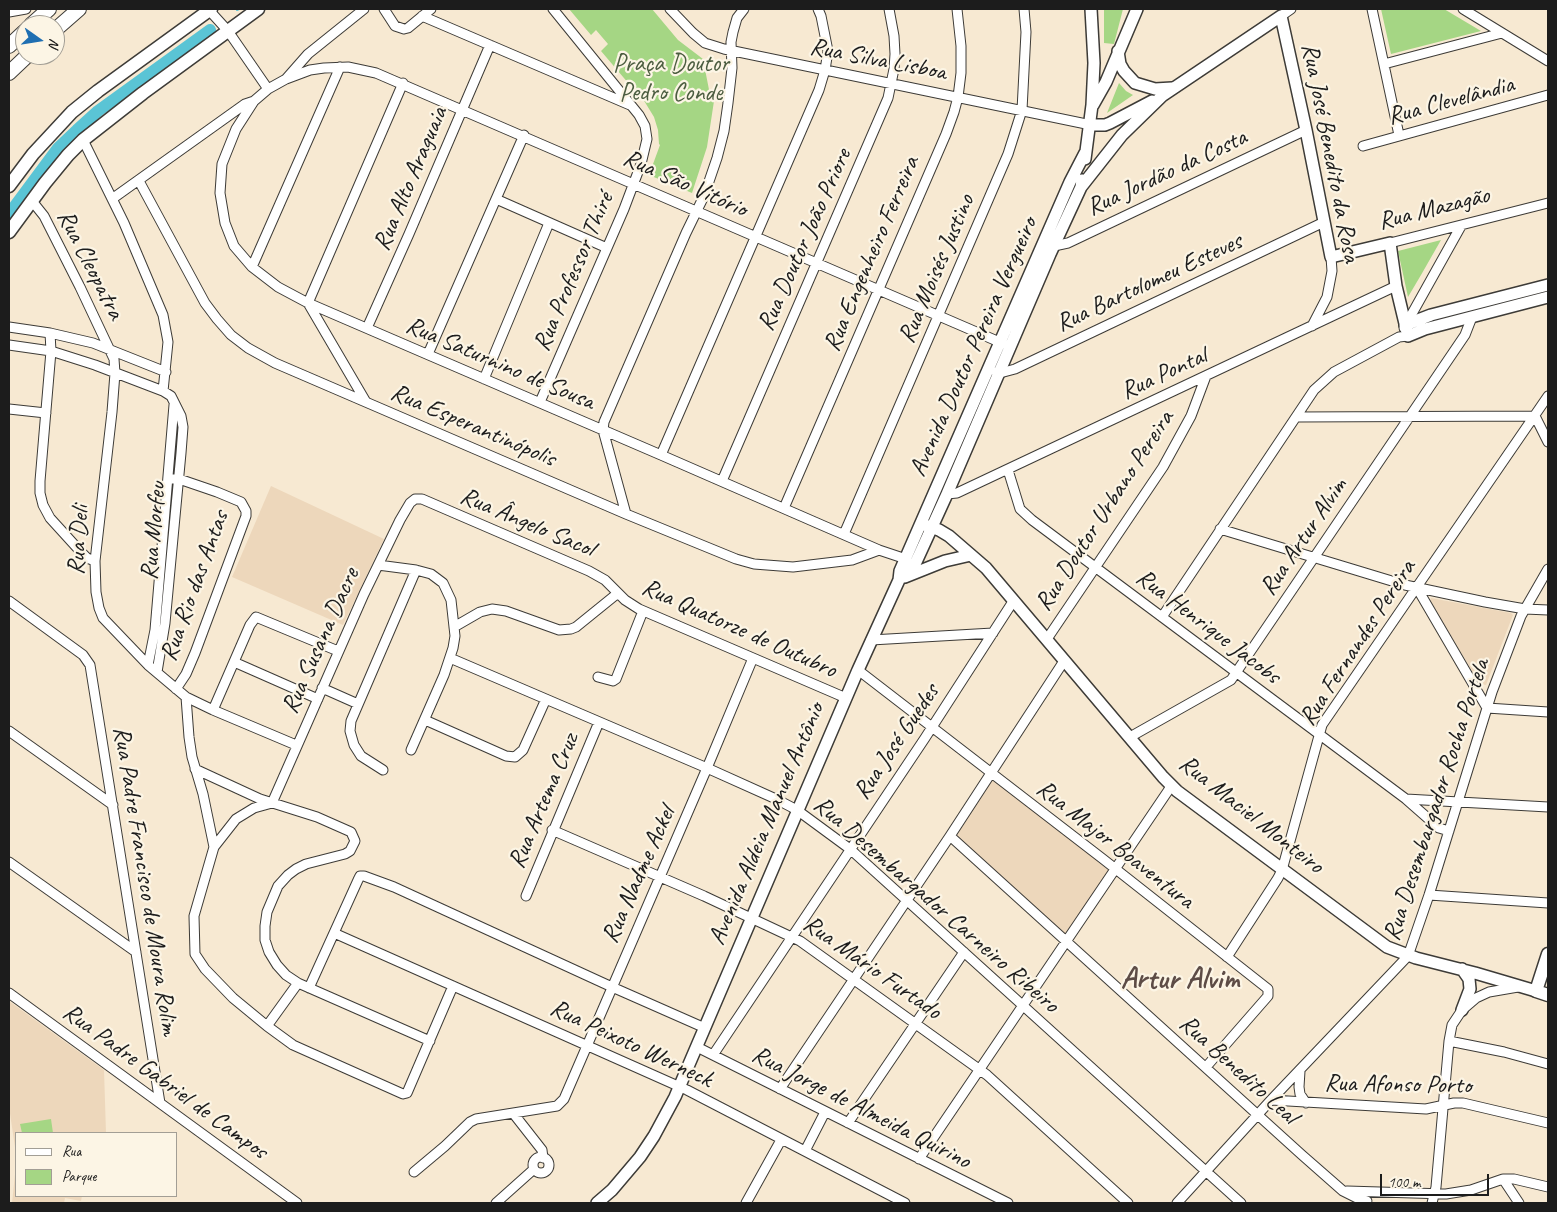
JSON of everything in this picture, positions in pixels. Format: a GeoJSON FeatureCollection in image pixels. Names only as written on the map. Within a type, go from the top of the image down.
{"type":"FeatureCollection","features":[{"type":"Feature","properties":{"kind":"main road"},"geometry":{"type":"LineString","coordinates":[[65,21],[79,9]]}},
{"type":"Feature","properties":{"kind":"main road"},"geometry":{"type":"LineString","coordinates":[[9,186],[33,154],[72,112],[210,9]]}},
{"type":"Feature","properties":{"kind":"main road"},"geometry":{"type":"LineString","coordinates":[[9,232],[68,155],[83,140],[258,9]]}},
{"type":"Feature","properties":{"kind":"main road"},"geometry":{"type":"LineString","coordinates":[[1545,992],[1548,954]]}},
{"type":"Feature","properties":{"kind":"street"},"geometry":{"type":"LineString","coordinates":[[9,12],[26,9]]}},
{"type":"Feature","properties":{"kind":"street"},"geometry":{"type":"LineString","coordinates":[[210,9],[228,31],[268,89]]}},
{"type":"Feature","properties":{"kind":"street"},"geometry":{"type":"LineString","coordinates":[[286,79],[308,54],[364,9]]}},
{"type":"Feature","properties":{"kind":"street"},"geometry":{"type":"LineString","coordinates":[[384,9],[395,26],[399,28],[408,28],[432,9]]}},
{"type":"Feature","properties":{"kind":"street","name":"Rua Professor Thiré"},"geometry":{"type":"LineString","coordinates":[[540,402],[634,183],[647,140],[645,126],[630,105],[552,9]]}},
{"type":"Feature","properties":{"kind":"street","name":"Rua Silva Lisboa"},"geometry":{"type":"LineString","coordinates":[[670,9],[705,43],[731,51],[1091,125]]}},
{"type":"Feature","properties":{"kind":"street"},"geometry":{"type":"LineString","coordinates":[[626,514],[603,430],[609,409],[697,211],[717,158],[724,131],[731,80],[732,32],[744,9]]}},
{"type":"Feature","properties":{"kind":"street"},"geometry":{"type":"LineString","coordinates":[[661,456],[819,90],[828,51],[818,9]]}},
{"type":"Feature","properties":{"kind":"street","name":"Rua Doutor João Priore"},"geometry":{"type":"LineString","coordinates":[[722,482],[881,117],[892,83],[894,69],[894,36],[889,9]]}},
{"type":"Feature","properties":{"kind":"street","name":"Rua Engenheiro Ferreira"},"geometry":{"type":"LineString","coordinates":[[784,508],[946,134],[958,97],[961,73],[961,46],[957,9]]}},
{"type":"Feature","properties":{"kind":"street","name":"Rua Moisés Justino"},"geometry":{"type":"LineString","coordinates":[[844,534],[1008,154],[1022,110],[1026,41],[1024,9]]}},
{"type":"Feature","properties":{"kind":"street"},"geometry":{"type":"LineString","coordinates":[[1091,125],[1094,63],[1092,9]]}},
{"type":"Feature","properties":{"kind":"street"},"geometry":{"type":"LineString","coordinates":[[1092,105],[1106,82],[1137,9]]}},
{"type":"Feature","properties":{"kind":"street","name":"Avenida Doutor Pereira Vergueiro"},"geometry":{"type":"LineString","coordinates":[[1049,245],[1081,186],[1122,135],[1172,88],[1291,9]]}},
{"type":"Feature","properties":{"kind":"street"},"geometry":{"type":"LineString","coordinates":[[1372,9],[1399,135]]}},
{"type":"Feature","properties":{"kind":"street"},"geometry":{"type":"LineString","coordinates":[[1463,9],[1548,61]]}},
{"type":"Feature","properties":{"kind":"street"},"geometry":{"type":"LineString","coordinates":[[422,16],[630,105]]}},
{"type":"Feature","properties":{"kind":"street","name":"Rua José Benedito da Rosa"},"geometry":{"type":"LineString","coordinates":[[1281,16],[1331,257],[1332,271],[1327,297],[1312,326]]}},
{"type":"Feature","properties":{"kind":"street"},"geometry":{"type":"LineString","coordinates":[[1384,64],[1502,33]]}},
{"type":"Feature","properties":{"kind":"street","name":"Rua Alto Araguaia"},"geometry":{"type":"LineString","coordinates":[[367,328],[490,45]]}},
{"type":"Feature","properties":{"kind":"street"},"geometry":{"type":"LineString","coordinates":[[1118,50],[1120,64],[1134,83],[1155,89],[1172,88]]}},
{"type":"Feature","properties":{"kind":"street"},"geometry":{"type":"LineString","coordinates":[[1094,63],[1100,72],[1110,70]]}},
{"type":"Feature","properties":{"kind":"street"},"geometry":{"type":"LineString","coordinates":[[112,199],[245,104],[254,101],[268,89],[286,79],[310,70],[340,67],[252,267]]}},
{"type":"Feature","properties":{"kind":"street","name":"Rua São Vitório"},"geometry":{"type":"LineString","coordinates":[[340,67],[376,73],[403,83],[1006,345]]}},
{"type":"Feature","properties":{"kind":"street"},"geometry":{"type":"LineString","coordinates":[[366,402],[308,303],[403,83]]}},
{"type":"Feature","properties":{"kind":"street","name":"Avenida Doutor Pereira Vergueiro"},"geometry":{"type":"LineString","coordinates":[[1081,186],[1091,125],[1110,124],[1162,96]]}},
{"type":"Feature","properties":{"kind":"street","name":"Rua Clevelândia"},"geometry":{"type":"LineString","coordinates":[[1363,146],[1548,96]]}},
{"type":"Feature","properties":{"kind":"street","name":"Rua Saturnino de Sousa"},"geometry":{"type":"LineString","coordinates":[[254,101],[236,129],[222,164],[220,178],[222,209],[234,246],[252,267],[278,287],[308,303],[661,456],[879,550],[911,561]]}},
{"type":"Feature","properties":{"kind":"street","name":"Rua Jordão da Costa"},"geometry":{"type":"LineString","coordinates":[[1049,245],[1068,242],[1306,130]]}},
{"type":"Feature","properties":{"kind":"street"},"geometry":{"type":"LineString","coordinates":[[428,354],[524,136]]}},
{"type":"Feature","properties":{"kind":"street"},"geometry":{"type":"LineString","coordinates":[[83,140],[112,199],[163,315],[168,342],[166,372],[169,398],[168,479],[155,630],[148,665]]}},
{"type":"Feature","properties":{"kind":"street","name":"Avenida Doutor Pereira Vergueiro"},"geometry":{"type":"LineString","coordinates":[[911,561],[1049,245],[1070,182],[1085,153]]}},
{"type":"Feature","properties":{"kind":"street","name":"Rua Esperantinópolis"},"geometry":{"type":"LineString","coordinates":[[139,180],[217,320],[231,335],[248,348],[274,363],[626,514],[736,559],[754,564],[793,567],[852,560],[879,550]]}},
{"type":"Feature","properties":{"kind":"street"},"geometry":{"type":"LineString","coordinates":[[496,199],[607,248]]}},
{"type":"Feature","properties":{"kind":"street","name":"Rua Cleopatra"},"geometry":{"type":"LineString","coordinates":[[32,201],[44,216],[110,350]]}},
{"type":"Feature","properties":{"kind":"street","name":"Rua Mazagão"},"geometry":{"type":"LineString","coordinates":[[1331,257],[1548,203]]}},
{"type":"Feature","properties":{"kind":"street","name":"Rua Bartolomeu Esteves"},"geometry":{"type":"LineString","coordinates":[[994,371],[1015,369],[1324,222]]}},
{"type":"Feature","properties":{"kind":"street"},"geometry":{"type":"LineString","coordinates":[[484,379],[549,223]]}},
{"type":"Feature","properties":{"kind":"street"},"geometry":{"type":"LineString","coordinates":[[1404,333],[1461,226]]}},
{"type":"Feature","properties":{"kind":"street"},"geometry":{"type":"LineString","coordinates":[[1390,243],[1404,333]]}},
{"type":"Feature","properties":{"kind":"street"},"geometry":{"type":"LineString","coordinates":[[1162,617],[1314,390],[1327,378],[1431,315],[1548,285]]}},
{"type":"Feature","properties":{"kind":"street","name":"Rua Pontal"},"geometry":{"type":"LineString","coordinates":[[947,494],[957,493],[1008,470],[1396,286]]}},
{"type":"Feature","properties":{"kind":"street"},"geometry":{"type":"LineString","coordinates":[[1404,333],[1548,298]]}},
{"type":"Feature","properties":{"kind":"street","name":"Rua Artur Alvim"},"geometry":{"type":"LineString","coordinates":[[1130,738],[1226,683],[1236,673],[1465,335],[1472,317]]}},
{"type":"Feature","properties":{"kind":"street"},"geometry":{"type":"LineString","coordinates":[[9,327],[50,333],[93,343],[166,372]]}},
{"type":"Feature","properties":{"kind":"street"},"geometry":{"type":"LineString","coordinates":[[50,333],[51,351],[40,481],[43,505],[50,518],[80,551],[95,561]]}},
{"type":"Feature","properties":{"kind":"street"},"geometry":{"type":"LineString","coordinates":[[9,345],[51,351],[115,373],[169,398]]}},
{"type":"Feature","properties":{"kind":"street","name":"Rua Deli"},"geometry":{"type":"LineString","coordinates":[[110,350],[114,359],[115,373],[95,561],[96,600],[101,613],[148,665],[186,697],[296,745]]}},
{"type":"Feature","properties":{"kind":"street","name":"Avenida Doutor Pereira Vergueiro"},"geometry":{"type":"LineString","coordinates":[[927,526],[947,494],[994,371]]}},
{"type":"Feature","properties":{"kind":"street","name":"Rua Doutor Urbano Pereira"},"geometry":{"type":"LineString","coordinates":[[1046,639],[1163,467],[1191,416],[1206,376]]}},
{"type":"Feature","properties":{"kind":"street","name":"Rua Fernandes Pereira"},"geometry":{"type":"LineString","coordinates":[[1227,957],[1282,870],[1322,725],[1548,396]]}},
{"type":"Feature","properties":{"kind":"street","name":"Rua Morfeu"},"geometry":{"type":"LineString","coordinates":[[157,672],[165,623],[183,427],[181,416],[169,398]]}},
{"type":"Feature","properties":{"kind":"street"},"geometry":{"type":"LineString","coordinates":[[9,408],[46,413]]}},
{"type":"Feature","properties":{"kind":"street"},"geometry":{"type":"LineString","coordinates":[[1296,417],[1535,416],[1548,442]]}},
{"type":"Feature","properties":{"kind":"street","name":"Rua Henrique Jacobs"},"geometry":{"type":"LineString","coordinates":[[1008,470],[1022,512],[1406,800],[1439,828],[1449,831]]}},
{"type":"Feature","properties":{"kind":"street","name":"Rua Rio das Antas"},"geometry":{"type":"LineString","coordinates":[[168,479],[179,479],[241,502],[245,507],[246,516],[195,653],[181,684],[176,689]]}},
{"type":"Feature","properties":{"kind":"street","name":"Rua Susana Dacre"},"geometry":{"type":"LineString","coordinates":[[272,803],[296,745],[378,565],[400,520],[410,503],[415,499]]}},
{"type":"Feature","properties":{"kind":"street","name":"Rua Ângelo Sacol"},"geometry":{"type":"LineString","coordinates":[[415,499],[422,500],[589,571],[605,580],[618,593]]}},
{"type":"Feature","properties":{"kind":"street","name":"Rua Maciel Monteiro"},"geometry":{"type":"LineString","coordinates":[[927,526],[949,536],[986,568],[1172,785],[1282,870],[1387,947],[1408,956],[1545,992]]}},
{"type":"Feature","properties":{"kind":"street"},"geometry":{"type":"LineString","coordinates":[[1220,530],[1417,588],[1525,609],[1548,610]]}},
{"type":"Feature","properties":{"kind":"street"},"geometry":{"type":"LineString","coordinates":[[942,562],[951,546],[949,536]]}},
{"type":"Feature","properties":{"kind":"street"},"geometry":{"type":"LineString","coordinates":[[903,578],[942,562],[971,555]]}},
{"type":"Feature","properties":{"kind":"street"},"geometry":{"type":"LineString","coordinates":[[911,561],[942,562]]}},
{"type":"Feature","properties":{"kind":"street","name":"Avenida Aldeia Manuel Antônio"},"geometry":{"type":"LineString","coordinates":[[597,1203],[618,1183],[648,1146],[662,1123],[697,1047],[871,640],[903,578],[900,571],[911,561]]}},
{"type":"Feature","properties":{"kind":"street"},"geometry":{"type":"LineString","coordinates":[[378,565],[431,574],[443,583],[451,600],[455,636],[450,658],[411,750]]}},
{"type":"Feature","properties":{"kind":"street","name":"Rua Desembargador Rocha Portela"},"geometry":{"type":"LineString","coordinates":[[1177,1203],[1271,1100],[1408,956],[1487,708],[1525,609],[1548,569]]}},
{"type":"Feature","properties":{"kind":"street"},"geometry":{"type":"LineString","coordinates":[[383,770],[361,756],[354,745],[350,731],[358,704],[416,570]]}},
{"type":"Feature","properties":{"kind":"street"},"geometry":{"type":"LineString","coordinates":[[1417,588],[1487,708],[1548,712]]}},
{"type":"Feature","properties":{"kind":"street"},"geometry":{"type":"LineString","coordinates":[[454,626],[480,612],[492,609],[506,611],[558,630],[576,628],[618,593]]}},
{"type":"Feature","properties":{"kind":"street","name":"Rua Quatorze de Outubro"},"geometry":{"type":"LineString","coordinates":[[618,593],[630,605],[643,611],[846,698]]}},
{"type":"Feature","properties":{"kind":"street","name":"Rua José Guedes"},"geometry":{"type":"LineString","coordinates":[[713,1055],[1014,600]]}},
{"type":"Feature","properties":{"kind":"street","name":"Rua Padre Francisco de Moura Rolim"},"geometry":{"type":"LineString","coordinates":[[9,601],[83,655],[90,665],[160,1103]]}},
{"type":"Feature","properties":{"kind":"street"},"geometry":{"type":"LineString","coordinates":[[598,677],[613,681],[616,678],[643,611]]}},
{"type":"Feature","properties":{"kind":"street"},"geometry":{"type":"LineString","coordinates":[[213,710],[253,619],[256,617],[338,651]]}},
{"type":"Feature","properties":{"kind":"street"},"geometry":{"type":"LineString","coordinates":[[871,640],[993,633]]}},
{"type":"Feature","properties":{"kind":"street","name":"Rua Desembargador Carneiro Ribeiro"},"geometry":{"type":"LineString","coordinates":[[450,658],[707,768],[797,810],[850,849],[1241,1203]]}},
{"type":"Feature","properties":{"kind":"street","name":"Rua Nadme Ackel"},"geometry":{"type":"LineString","coordinates":[[513,1113],[557,1106],[564,1099],[753,658]]}},
{"type":"Feature","properties":{"kind":"street"},"geometry":{"type":"LineString","coordinates":[[780,1089],[907,901],[1064,661]]}},
{"type":"Feature","properties":{"kind":"street"},"geometry":{"type":"LineString","coordinates":[[234,662],[318,699]]}},
{"type":"Feature","properties":{"kind":"street","name":"Rua Major Boaventura"},"geometry":{"type":"LineString","coordinates":[[858,670],[1268,990],[1268,996],[1206,1067]]}},
{"type":"Feature","properties":{"kind":"street"},"geometry":{"type":"LineString","coordinates":[[322,688],[358,704]]}},
{"type":"Feature","properties":{"kind":"street"},"geometry":{"type":"LineString","coordinates":[[186,697],[189,737],[214,847]]}},
{"type":"Feature","properties":{"kind":"street"},"geometry":{"type":"LineString","coordinates":[[425,720],[506,756],[514,757],[522,750],[546,699]]}},
{"type":"Feature","properties":{"kind":"street","name":"Rua Artema Cruz"},"geometry":{"type":"LineString","coordinates":[[526,896],[552,830],[599,722]]}},
{"type":"Feature","properties":{"kind":"street"},"geometry":{"type":"LineString","coordinates":[[9,732],[113,805]]}},
{"type":"Feature","properties":{"kind":"street"},"geometry":{"type":"LineString","coordinates":[[196,768],[250,795],[345,828],[351,832],[355,841],[354,846],[345,854],[296,868],[283,880],[273,897],[265,926],[265,940],[277,965],[286,975],[298,983],[430,1041]]}},
{"type":"Feature","properties":{"kind":"street"},"geometry":{"type":"LineString","coordinates":[[918,1159],[1172,785]]}},
{"type":"Feature","properties":{"kind":"street"},"geometry":{"type":"LineString","coordinates":[[1406,800],[1548,808]]}},
{"type":"Feature","properties":{"kind":"street"},"geometry":{"type":"LineString","coordinates":[[272,803],[254,808],[236,819],[214,847],[194,916],[193,931],[195,954],[201,965],[215,980],[267,1026],[293,1044],[356,1074],[405,1094],[453,986]]}},
{"type":"Feature","properties":{"kind":"street","name":"Rua Mário Furtado"},"geometry":{"type":"LineString","coordinates":[[552,830],[792,936],[979,1069],[1128,1203]]}},
{"type":"Feature","properties":{"kind":"street","name":"Rua Benedito Leal"},"geometry":{"type":"LineString","coordinates":[[950,836],[1257,1115],[1344,1191],[1363,1200],[1433,1199],[1504,1179],[1514,1179],[1548,1187]]}},
{"type":"Feature","properties":{"kind":"street"},"geometry":{"type":"LineString","coordinates":[[9,862],[136,952]]}},
{"type":"Feature","properties":{"kind":"street"},"geometry":{"type":"LineString","coordinates":[[308,988],[358,880],[364,876],[386,883],[705,1028]]}},
{"type":"Feature","properties":{"kind":"street"},"geometry":{"type":"LineString","coordinates":[[1429,895],[1548,902]]}},
{"type":"Feature","properties":{"kind":"street","name":"Rua Peixoto Werneck"},"geometry":{"type":"LineString","coordinates":[[334,933],[679,1086],[906,1203]]}},
{"type":"Feature","properties":{"kind":"street"},"geometry":{"type":"LineString","coordinates":[[848,1123],[964,952]]}},
{"type":"Feature","properties":{"kind":"street"},"geometry":{"type":"LineString","coordinates":[[1440,1203],[1433,1199],[1449,1041],[1452,1025],[1462,1010],[1470,989],[1469,979],[1462,969]]}},
{"type":"Feature","properties":{"kind":"street"},"geometry":{"type":"LineString","coordinates":[[267,1026],[298,983]]}},
{"type":"Feature","properties":{"kind":"street"},"geometry":{"type":"LineString","coordinates":[[1462,1010],[1481,995],[1521,986]]}},
{"type":"Feature","properties":{"kind":"street","name":"Rua Padre Gabriel de Campos"},"geometry":{"type":"LineString","coordinates":[[9,993],[297,1203]]}},
{"type":"Feature","properties":{"kind":"street"},"geometry":{"type":"LineString","coordinates":[[1449,1041],[1504,1052],[1548,1064]]}},
{"type":"Feature","properties":{"kind":"street","name":"Rua Jorge de Almeida Quirino"},"geometry":{"type":"LineString","coordinates":[[697,1047],[1008,1203]]}},
{"type":"Feature","properties":{"kind":"street","name":"Rua Afonso Porto"},"geometry":{"type":"LineString","coordinates":[[1300,1071],[1300,1094],[1306,1103]]}},
{"type":"Feature","properties":{"kind":"street","name":"Rua Afonso Porto"},"geometry":{"type":"LineString","coordinates":[[1271,1100],[1426,1109],[1454,1103],[1474,1104],[1548,1123]]}},
{"type":"Feature","properties":{"kind":"street"},"geometry":{"type":"LineString","coordinates":[[805,1151],[825,1112]]}},
{"type":"Feature","properties":{"kind":"street"},"geometry":{"type":"LineString","coordinates":[[414,1172],[470,1122],[476,1119],[513,1113],[542,1150],[543,1158],[549,1163],[548,1170],[540,1174],[534,1169]]}},
{"type":"Feature","properties":{"kind":"street"},"geometry":{"type":"LineString","coordinates":[[746,1203],[782,1140]]}},
{"type":"Feature","properties":{"kind":"street"},"geometry":{"type":"LineString","coordinates":[[496,1203],[534,1169],[534,1162],[538,1158],[543,1158]]}},
{"type":"Feature","properties":{"kind":"street"},"geometry":{"type":"LineString","coordinates":[[1504,1179],[1519,1203]]}},
{"type":"Feature","properties":{"kind":"shaded area"},"geometry":{"type":"Polygon","coordinates":[[[271,486],[384,539],[343,625],[232,577],[271,486]]]}},
{"type":"Feature","properties":{"kind":"shaded area"},"geometry":{"type":"Polygon","coordinates":[[[1431,598],[1511,613],[1513,615],[1486,685],[1480,684],[1430,601],[1431,598]]]}},
{"type":"Feature","properties":{"kind":"shaded area"},"geometry":{"type":"Polygon","coordinates":[[[991,774],[1114,868],[1065,940],[950,836],[991,774]]]}},
{"type":"Feature","properties":{"kind":"shaded area"},"geometry":{"type":"Polygon","coordinates":[[[9,1001],[104,1070],[106,1132],[15,1132],[15,1147],[9,1107],[9,1001]]]}},
{"type":"Feature","properties":{"kind":"shaded area"},"geometry":{"type":"Polygon","coordinates":[[[15,1174],[15,1197],[82,1197],[81,1201],[65,1198],[64,1203],[12,1203],[15,1174]]]}},
{"type":"Feature","properties":{"kind":"green space","name":"Praça Doutor Pedro Conde"},"geometry":{"type":"Polygon","coordinates":[[[569,9],[652,9],[678,40],[703,59],[711,100],[714,101],[707,147],[692,193],[649,175],[660,145],[654,117],[631,83],[629,84],[601,51],[608,44],[596,30],[591,35],[569,9]]]}},
{"type":"Feature","properties":{"kind":"green space"},"geometry":{"type":"Polygon","coordinates":[[[1104,9],[1123,9],[1114,44],[1104,43],[1104,9]]]}},
{"type":"Feature","properties":{"kind":"green space"},"geometry":{"type":"Polygon","coordinates":[[[1381,9],[1444,9],[1481,31],[1391,54],[1381,9]]]}},
{"type":"Feature","properties":{"kind":"green space"},"geometry":{"type":"Polygon","coordinates":[[[1119,83],[1126,91],[1133,95],[1107,113],[1119,83]]]}},
{"type":"Feature","properties":{"kind":"green space"},"geometry":{"type":"Polygon","coordinates":[[[1441,240],[1421,275],[1408,297],[1398,251],[1441,240]]]}},
{"type":"Feature","properties":{"kind":"green space"},"geometry":{"type":"Polygon","coordinates":[[[51,1119],[53,1132],[22,1132],[20,1124],[51,1119]]]}},
{"type":"Feature","properties":{"kind":"waterway"},"geometry":{"type":"LineString","coordinates":[[9,214],[58,148],[77,130],[98,111],[210,30]]}},
{"type":"Feature","properties":{"kind":"district","name":"Artur Alvim"},"geometry":{"type":"Point","coordinates":[1180,980]}}]}
